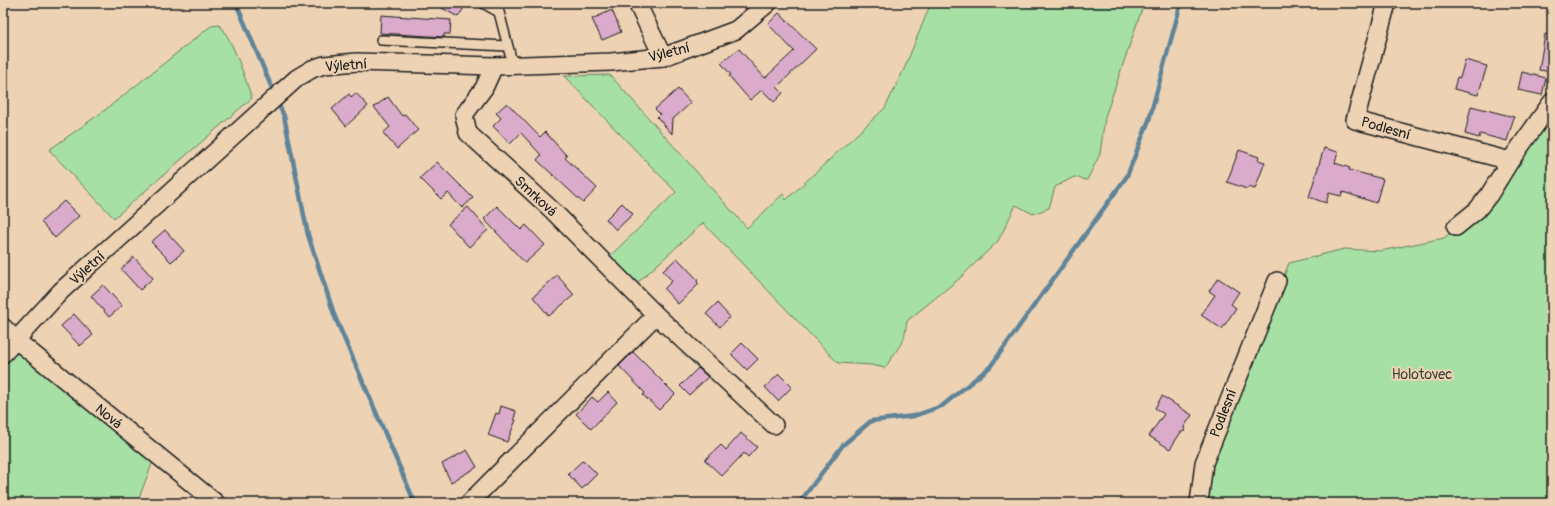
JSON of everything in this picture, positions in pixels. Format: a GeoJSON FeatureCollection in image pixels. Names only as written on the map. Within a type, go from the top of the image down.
{"type":"FeatureCollection","features":[{"type":"Feature","properties":{"kind":"street"},"geometry":{"type":"LineString","coordinates":[[637,3],[663,57]]}},
{"type":"Feature","properties":{"kind":"street","name":"Výletní"},"geometry":{"type":"LineString","coordinates":[[3,354],[61,291],[297,78],[312,68],[324,65],[357,62],[512,66],[611,62],[663,57],[736,30],[768,3]]}},
{"type":"Feature","properties":{"kind":"street","name":"Podlesní"},"geometry":{"type":"LineString","coordinates":[[1387,3],[1356,120],[1510,162]]}},
{"type":"Feature","properties":{"kind":"street","name":"Smrková"},"geometry":{"type":"LineString","coordinates":[[494,66],[484,88],[464,115],[468,133],[552,210],[656,316],[774,425]]}},
{"type":"Feature","properties":{"kind":"street"},"geometry":{"type":"LineString","coordinates":[[1456,227],[1477,210],[1489,195],[1552,102]]}},
{"type":"Feature","properties":{"kind":"street","name":"Podlesní"},"geometry":{"type":"LineString","coordinates":[[1199,503],[1204,463],[1277,281]]}},
{"type":"Feature","properties":{"kind":"street"},"geometry":{"type":"LineString","coordinates":[[469,503],[656,316]]}},
{"type":"Feature","properties":{"kind":"street","name":"Nová"},"geometry":{"type":"LineString","coordinates":[[3,327],[16,340],[216,503]]}},
{"type":"Feature","properties":{"kind":"lane"},"geometry":{"type":"LineString","coordinates":[[484,3],[499,12],[512,66]]}},
{"type":"Feature","properties":{"kind":"lane"},"geometry":{"type":"LineString","coordinates":[[381,40],[507,46]]}},
{"type":"Feature","properties":{"kind":"green space"},"geometry":{"type":"Polygon","coordinates":[[[931,3],[1144,3],[1105,117],[1100,154],[1087,180],[1074,177],[1055,187],[1049,208],[1033,214],[1016,205],[998,241],[960,278],[907,321],[904,339],[885,368],[871,365],[838,363],[703,223],[637,283],[609,257],[676,192],[564,76],[610,75],[747,228],[783,194],[786,200],[885,108],[905,67],[931,3]]]}},
{"type":"Feature","properties":{"kind":"green space"},"geometry":{"type":"Polygon","coordinates":[[[219,25],[234,49],[252,98],[114,218],[49,150],[105,110],[211,26],[219,25]]]}},
{"type":"Feature","properties":{"kind":"green space","name":"Holotovec"},"geometry":{"type":"Polygon","coordinates":[[[1552,110],[1552,503],[1206,503],[1211,464],[1289,263],[1344,249],[1380,251],[1444,238],[1492,200],[1552,110]]]}},
{"type":"Feature","properties":{"kind":"green space"},"geometry":{"type":"Polygon","coordinates":[[[18,349],[153,461],[137,503],[3,503],[3,365],[18,349]]]}},
{"type":"Feature","properties":{"kind":"building"},"geometry":{"type":"Polygon","coordinates":[[[433,3],[467,3],[458,17],[433,3]]]}},
{"type":"Feature","properties":{"kind":"building"},"geometry":{"type":"Polygon","coordinates":[[[612,10],[621,32],[602,40],[592,19],[612,10]]]}},
{"type":"Feature","properties":{"kind":"building"},"geometry":{"type":"Polygon","coordinates":[[[779,13],[816,49],[777,87],[783,93],[774,102],[762,90],[750,100],[729,76],[731,75],[721,63],[739,49],[765,78],[794,51],[768,24],[779,13]]]}},
{"type":"Feature","properties":{"kind":"building"},"geometry":{"type":"Polygon","coordinates":[[[381,15],[451,20],[450,34],[444,34],[444,37],[380,33],[381,15]]]}},
{"type":"Feature","properties":{"kind":"building"},"geometry":{"type":"Polygon","coordinates":[[[1545,34],[1552,35],[1552,72],[1539,70],[1545,34]]]}},
{"type":"Feature","properties":{"kind":"building"},"geometry":{"type":"Polygon","coordinates":[[[1465,60],[1487,66],[1478,95],[1454,89],[1457,77],[1460,78],[1465,60]]]}},
{"type":"Feature","properties":{"kind":"building"},"geometry":{"type":"Polygon","coordinates":[[[1522,72],[1546,78],[1542,95],[1518,90],[1522,72]]]}},
{"type":"Feature","properties":{"kind":"building"},"geometry":{"type":"Polygon","coordinates":[[[678,89],[691,103],[673,119],[672,134],[657,117],[660,114],[655,109],[678,89]]]}},
{"type":"Feature","properties":{"kind":"building"},"geometry":{"type":"Polygon","coordinates":[[[356,93],[368,106],[346,126],[332,109],[349,94],[351,97],[356,93]]]}},
{"type":"Feature","properties":{"kind":"building"},"geometry":{"type":"Polygon","coordinates":[[[388,97],[402,116],[405,114],[418,130],[397,149],[383,133],[390,127],[374,107],[388,97]]]}},
{"type":"Feature","properties":{"kind":"building"},"geometry":{"type":"Polygon","coordinates":[[[507,103],[540,137],[545,132],[567,156],[565,158],[597,188],[583,203],[537,160],[541,155],[521,133],[510,144],[493,126],[501,118],[496,113],[507,103]]]}},
{"type":"Feature","properties":{"kind":"building"},"geometry":{"type":"Polygon","coordinates":[[[1471,106],[1514,117],[1507,141],[1480,134],[1479,138],[1465,134],[1471,106]]]}},
{"type":"Feature","properties":{"kind":"building"},"geometry":{"type":"Polygon","coordinates":[[[1324,148],[1338,152],[1335,163],[1350,168],[1349,170],[1383,179],[1376,203],[1343,192],[1341,196],[1329,193],[1326,203],[1309,197],[1324,148]]]}},
{"type":"Feature","properties":{"kind":"building"},"geometry":{"type":"Polygon","coordinates":[[[1239,150],[1259,157],[1258,160],[1265,162],[1255,189],[1248,187],[1247,189],[1227,182],[1239,150]]]}},
{"type":"Feature","properties":{"kind":"building"},"geometry":{"type":"Polygon","coordinates":[[[437,162],[473,198],[462,208],[448,193],[441,199],[420,178],[437,162]]]}},
{"type":"Feature","properties":{"kind":"building"},"geometry":{"type":"Polygon","coordinates":[[[64,201],[79,216],[55,238],[41,222],[64,201]]]}},
{"type":"Feature","properties":{"kind":"building"},"geometry":{"type":"Polygon","coordinates":[[[622,203],[633,214],[616,230],[606,219],[622,203]]]}},
{"type":"Feature","properties":{"kind":"building"},"geometry":{"type":"Polygon","coordinates":[[[497,206],[521,230],[526,225],[545,245],[525,263],[484,219],[497,206]]]}},
{"type":"Feature","properties":{"kind":"building"},"geometry":{"type":"Polygon","coordinates":[[[468,207],[488,230],[469,247],[448,224],[468,207]]]}},
{"type":"Feature","properties":{"kind":"building"},"geometry":{"type":"Polygon","coordinates":[[[165,230],[184,251],[171,262],[151,242],[165,230]]]}},
{"type":"Feature","properties":{"kind":"building"},"geometry":{"type":"Polygon","coordinates":[[[134,257],[153,278],[140,290],[121,269],[134,257]]]}},
{"type":"Feature","properties":{"kind":"building"},"geometry":{"type":"Polygon","coordinates":[[[677,258],[697,279],[698,285],[678,304],[664,289],[672,281],[663,271],[677,258]]]}},
{"type":"Feature","properties":{"kind":"building"},"geometry":{"type":"Polygon","coordinates":[[[557,275],[574,295],[549,316],[533,297],[557,275]]]}},
{"type":"Feature","properties":{"kind":"building"},"geometry":{"type":"Polygon","coordinates":[[[1218,278],[1239,292],[1231,304],[1236,308],[1222,329],[1201,315],[1215,295],[1209,291],[1218,278]]]}},
{"type":"Feature","properties":{"kind":"building"},"geometry":{"type":"Polygon","coordinates":[[[103,285],[122,306],[109,317],[91,296],[103,285]]]}},
{"type":"Feature","properties":{"kind":"building"},"geometry":{"type":"Polygon","coordinates":[[[717,303],[730,317],[720,327],[706,314],[717,303]]]}},
{"type":"Feature","properties":{"kind":"building"},"geometry":{"type":"Polygon","coordinates":[[[74,314],[93,335],[80,346],[61,326],[74,314]]]}},
{"type":"Feature","properties":{"kind":"building"},"geometry":{"type":"Polygon","coordinates":[[[742,343],[758,359],[747,370],[731,354],[742,343]]]}},
{"type":"Feature","properties":{"kind":"building"},"geometry":{"type":"Polygon","coordinates":[[[633,352],[675,394],[659,410],[643,395],[645,393],[619,366],[633,352]]]}},
{"type":"Feature","properties":{"kind":"building"},"geometry":{"type":"Polygon","coordinates":[[[698,368],[708,377],[689,395],[680,386],[698,368]]]}},
{"type":"Feature","properties":{"kind":"building"},"geometry":{"type":"Polygon","coordinates":[[[779,374],[792,387],[778,401],[765,387],[779,374]]]}},
{"type":"Feature","properties":{"kind":"building"},"geometry":{"type":"Polygon","coordinates":[[[608,392],[617,402],[591,429],[576,414],[592,397],[598,402],[608,392]]]}},
{"type":"Feature","properties":{"kind":"building"},"geometry":{"type":"Polygon","coordinates":[[[1162,396],[1192,415],[1184,427],[1185,431],[1181,432],[1170,449],[1149,436],[1164,414],[1155,408],[1162,396]]]}},
{"type":"Feature","properties":{"kind":"building"},"geometry":{"type":"Polygon","coordinates":[[[501,406],[516,411],[514,419],[516,420],[507,442],[488,435],[496,413],[499,414],[501,406]]]}},
{"type":"Feature","properties":{"kind":"building"},"geometry":{"type":"Polygon","coordinates":[[[741,433],[757,447],[748,457],[744,453],[722,476],[705,460],[721,445],[726,450],[741,433]]]}},
{"type":"Feature","properties":{"kind":"building"},"geometry":{"type":"Polygon","coordinates":[[[467,450],[477,467],[451,482],[442,464],[467,450]]]}},
{"type":"Feature","properties":{"kind":"building"},"geometry":{"type":"Polygon","coordinates":[[[583,460],[597,474],[582,489],[568,474],[583,460]]]}},
{"type":"Feature","properties":{"kind":"waterway"},"geometry":{"type":"LineString","coordinates":[[236,3],[274,93]]}},
{"type":"Feature","properties":{"kind":"waterway"},"geometry":{"type":"LineString","coordinates":[[799,503],[843,445],[871,421],[914,416],[942,406],[990,367],[1127,176],[1149,120],[1181,3]]}},
{"type":"Feature","properties":{"kind":"waterway"},"geometry":{"type":"LineString","coordinates":[[277,101],[284,116],[308,235],[335,317],[415,503]]}}]}
